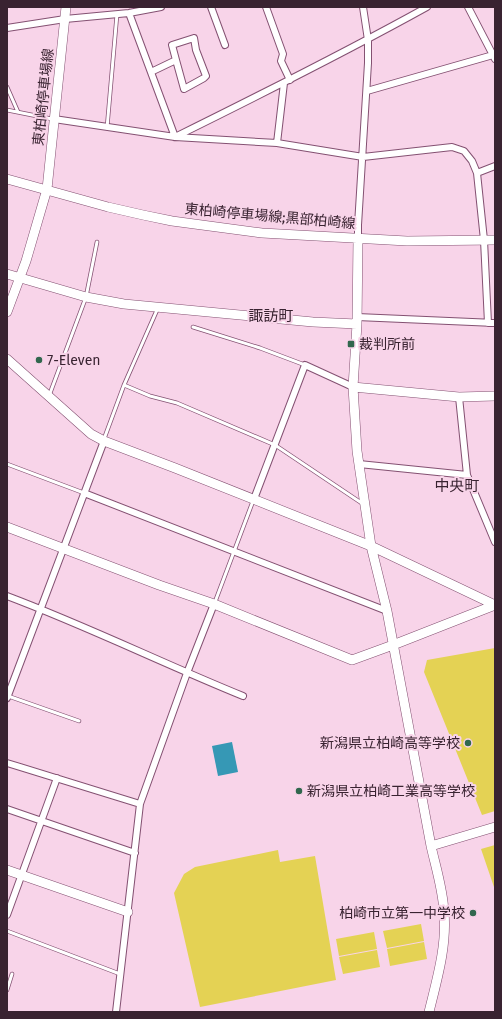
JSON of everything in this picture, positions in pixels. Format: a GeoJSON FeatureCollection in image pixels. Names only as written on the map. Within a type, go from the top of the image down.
{"type":"FeatureCollection","features":[{"type":"Feature","properties":{"kind":"street","name":"東柏崎停車場線"},"geometry":{"type":"LineString","coordinates":[[7,312],[20,278],[47,189],[66,7]]}},
{"type":"Feature","properties":{"kind":"street"},"geometry":{"type":"LineString","coordinates":[[7,28],[65,19],[117,14],[128,10],[161,7]]}},
{"type":"Feature","properties":{"kind":"street"},"geometry":{"type":"LineString","coordinates":[[211,7],[225,45]]}},
{"type":"Feature","properties":{"kind":"street"},"geometry":{"type":"LineString","coordinates":[[266,7],[283,54],[281,61],[287,81],[276,143]]}},
{"type":"Feature","properties":{"kind":"street"},"geometry":{"type":"LineString","coordinates":[[364,7],[368,40],[367,91],[358,226],[357,320],[354,387],[357,451],[371,546],[387,611],[431,846],[439,878],[444,913],[443,952],[429,1012]]}},
{"type":"Feature","properties":{"kind":"street"},"geometry":{"type":"LineString","coordinates":[[175,137],[368,40],[427,7]]}},
{"type":"Feature","properties":{"kind":"street"},"geometry":{"type":"LineString","coordinates":[[367,91],[494,56],[468,7]]}},
{"type":"Feature","properties":{"kind":"street"},"geometry":{"type":"LineString","coordinates":[[128,10],[175,137]]}},
{"type":"Feature","properties":{"kind":"street"},"geometry":{"type":"LineString","coordinates":[[194,38],[196,50],[206,76],[184,88],[176,60],[172,45],[194,38]]}},
{"type":"Feature","properties":{"kind":"street"},"geometry":{"type":"LineString","coordinates":[[151,72],[176,60]]}},
{"type":"Feature","properties":{"kind":"street"},"geometry":{"type":"LineString","coordinates":[[7,274],[86,297],[124,304],[314,322],[357,320],[492,323],[477,173],[472,161],[464,151],[452,147],[363,157],[276,143],[175,137],[54,119]]}},
{"type":"Feature","properties":{"kind":"street"},"geometry":{"type":"LineString","coordinates":[[477,173],[495,166]]}},
{"type":"Feature","properties":{"kind":"street","name":"東柏崎停車場線;黒部柏崎線"},"geometry":{"type":"LineString","coordinates":[[7,179],[108,207],[172,221],[262,233],[407,241],[495,240]]}},
{"type":"Feature","properties":{"kind":"street"},"geometry":{"type":"LineString","coordinates":[[7,359],[90,434],[104,441],[254,498],[371,546],[495,605]]}},
{"type":"Feature","properties":{"kind":"street"},"geometry":{"type":"LineString","coordinates":[[254,498],[305,365],[354,387],[459,397],[495,396]]}},
{"type":"Feature","properties":{"kind":"street"},"geometry":{"type":"LineString","coordinates":[[459,397],[467,475],[495,542]]}},
{"type":"Feature","properties":{"kind":"street"},"geometry":{"type":"LineString","coordinates":[[7,697],[104,441]]}},
{"type":"Feature","properties":{"kind":"street"},"geometry":{"type":"LineString","coordinates":[[359,464],[467,475]]}},
{"type":"Feature","properties":{"kind":"street"},"geometry":{"type":"LineString","coordinates":[[84,493],[387,611]]}},
{"type":"Feature","properties":{"kind":"street"},"geometry":{"type":"LineString","coordinates":[[7,527],[159,585],[214,604],[352,660],[495,605]]}},
{"type":"Feature","properties":{"kind":"street"},"geometry":{"type":"LineString","coordinates":[[7,596],[41,608],[187,673],[243,696]]}},
{"type":"Feature","properties":{"kind":"street"},"geometry":{"type":"LineString","coordinates":[[116,1012],[140,804],[187,673],[214,604]]}},
{"type":"Feature","properties":{"kind":"street"},"geometry":{"type":"LineString","coordinates":[[7,763],[140,804]]}},
{"type":"Feature","properties":{"kind":"street"},"geometry":{"type":"LineString","coordinates":[[7,915],[57,778]]}},
{"type":"Feature","properties":{"kind":"street"},"geometry":{"type":"LineString","coordinates":[[7,809],[135,853]]}},
{"type":"Feature","properties":{"kind":"street"},"geometry":{"type":"LineString","coordinates":[[431,846],[495,827]]}},
{"type":"Feature","properties":{"kind":"street"},"geometry":{"type":"LineString","coordinates":[[7,870],[128,912]]}},
{"type":"Feature","properties":{"kind":"lane"},"geometry":{"type":"LineString","coordinates":[[107,128],[117,14]]}},
{"type":"Feature","properties":{"kind":"lane"},"geometry":{"type":"LineString","coordinates":[[7,87],[18,112]]}},
{"type":"Feature","properties":{"kind":"lane"},"geometry":{"type":"LineString","coordinates":[[7,110],[54,119]]}},
{"type":"Feature","properties":{"kind":"lane"},"geometry":{"type":"LineString","coordinates":[[49,396],[86,297],[97,242]]}},
{"type":"Feature","properties":{"kind":"lane"},"geometry":{"type":"LineString","coordinates":[[104,441],[124,385],[158,307]]}},
{"type":"Feature","properties":{"kind":"lane"},"geometry":{"type":"LineString","coordinates":[[193,327],[260,348],[305,365]]}},
{"type":"Feature","properties":{"kind":"lane"},"geometry":{"type":"LineString","coordinates":[[124,385],[150,396],[177,403],[275,445],[365,505]]}},
{"type":"Feature","properties":{"kind":"lane"},"geometry":{"type":"LineString","coordinates":[[7,464],[84,493]]}},
{"type":"Feature","properties":{"kind":"lane"},"geometry":{"type":"LineString","coordinates":[[214,604],[254,498]]}},
{"type":"Feature","properties":{"kind":"lane"},"geometry":{"type":"LineString","coordinates":[[7,697],[78,721]]}},
{"type":"Feature","properties":{"kind":"lane"},"geometry":{"type":"LineString","coordinates":[[7,931],[120,974]]}},
{"type":"Feature","properties":{"kind":"lane"},"geometry":{"type":"LineString","coordinates":[[7,990],[12,974]]}},
{"type":"Feature","properties":{"kind":"shaded area","name":"新潟県立柏崎高等学校"},"geometry":{"type":"Polygon","coordinates":[[[495,648],[495,811],[482,815],[424,672],[427,660],[495,648]]]}},
{"type":"Feature","properties":{"kind":"shaded area"},"geometry":{"type":"Polygon","coordinates":[[[495,845],[495,890],[481,849],[495,845]]]}},
{"type":"Feature","properties":{"kind":"shaded area"},"geometry":{"type":"Polygon","coordinates":[[[278,850],[280,862],[315,856],[336,980],[200,1007],[174,893],[184,874],[195,867],[278,850]]]}},
{"type":"Feature","properties":{"kind":"shaded area"},"geometry":{"type":"Polygon","coordinates":[[[421,924],[424,941],[387,948],[383,931],[421,924]]]}},
{"type":"Feature","properties":{"kind":"shaded area"},"geometry":{"type":"Polygon","coordinates":[[[374,932],[377,949],[339,956],[336,939],[374,932]]]}},
{"type":"Feature","properties":{"kind":"shaded area"},"geometry":{"type":"Polygon","coordinates":[[[424,942],[427,959],[390,966],[387,949],[424,942]]]}},
{"type":"Feature","properties":{"kind":"shaded area"},"geometry":{"type":"Polygon","coordinates":[[[377,950],[380,967],[343,974],[339,957],[377,950]]]}},
{"type":"Feature","properties":{"kind":"water"},"geometry":{"type":"Polygon","coordinates":[[[232,742],[238,772],[218,776],[212,746],[232,742]]]}},
{"type":"Feature","properties":{"kind":"place","name":"裁判所前"},"geometry":{"type":"Point","coordinates":[351,344]}},
{"type":"Feature","properties":{"kind":"place","name":"7-Eleven"},"geometry":{"type":"Point","coordinates":[39,360]}},
{"type":"Feature","properties":{"kind":"place","name":"新潟県立柏崎高等学校"},"geometry":{"type":"Point","coordinates":[468,743]}},
{"type":"Feature","properties":{"kind":"place","name":"新潟県立柏崎工業高等学校"},"geometry":{"type":"Point","coordinates":[299,791]}},
{"type":"Feature","properties":{"kind":"place","name":"柏崎市立第一中学校"},"geometry":{"type":"Point","coordinates":[473,913]}},
{"type":"Feature","properties":{"kind":"district","name":"諏訪町"},"geometry":{"type":"Point","coordinates":[271,316]}},
{"type":"Feature","properties":{"kind":"district","name":"中央町"},"geometry":{"type":"Point","coordinates":[457,486]}}]}
